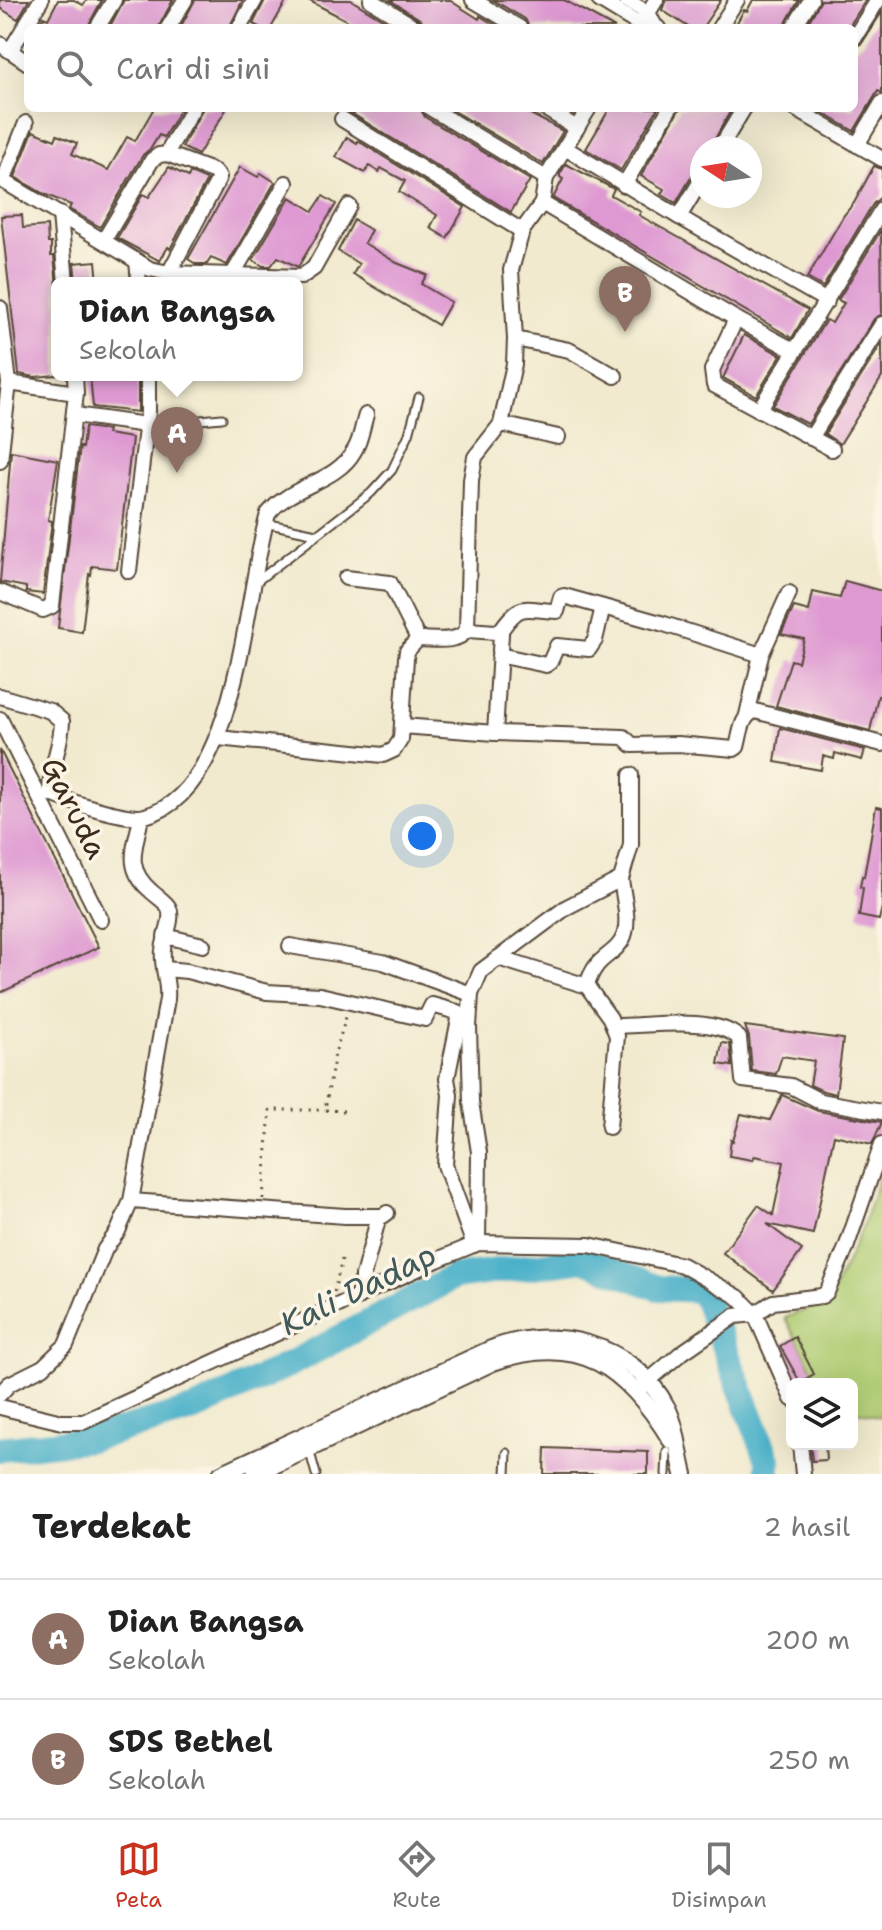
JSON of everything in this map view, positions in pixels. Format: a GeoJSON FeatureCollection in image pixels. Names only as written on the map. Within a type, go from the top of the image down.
{"type":"FeatureCollection","features":[{"type":"Feature","properties":{"kind":"street"},"geometry":{"type":"LineString","coordinates":[[24,60],[5,47],[41,0]]}},
{"type":"Feature","properties":{"kind":"street"},"geometry":{"type":"LineString","coordinates":[[99,24],[114,0]]}},
{"type":"Feature","properties":{"kind":"street"},"geometry":{"type":"LineString","coordinates":[[170,24],[185,0]]}},
{"type":"Feature","properties":{"kind":"street"},"geometry":{"type":"LineString","coordinates":[[241,24],[255,0]]}},
{"type":"Feature","properties":{"kind":"street"},"geometry":{"type":"LineString","coordinates":[[371,0],[410,24]]}},
{"type":"Feature","properties":{"kind":"street"},"geometry":{"type":"LineString","coordinates":[[473,0],[513,24]]}},
{"type":"Feature","properties":{"kind":"street"},"geometry":{"type":"LineString","coordinates":[[599,0],[649,20]]}},
{"type":"Feature","properties":{"kind":"street"},"geometry":{"type":"LineString","coordinates":[[626,0],[649,20]]}},
{"type":"Feature","properties":{"kind":"street"},"geometry":{"type":"LineString","coordinates":[[722,24],[737,0]]}},
{"type":"Feature","properties":{"kind":"street"},"geometry":{"type":"LineString","coordinates":[[796,24],[811,0]]}},
{"type":"Feature","properties":{"kind":"street"},"geometry":{"type":"LineString","coordinates":[[858,32],[878,0]]}},
{"type":"Feature","properties":{"kind":"street"},"geometry":{"type":"LineString","coordinates":[[857,145],[882,103]]}},
{"type":"Feature","properties":{"kind":"street"},"geometry":{"type":"LineString","coordinates":[[170,147],[191,112]]}},
{"type":"Feature","properties":{"kind":"street"},"geometry":{"type":"LineString","coordinates":[[437,112],[546,178]]}},
{"type":"Feature","properties":{"kind":"street"},"geometry":{"type":"LineString","coordinates":[[551,112],[577,128]]}},
{"type":"Feature","properties":{"kind":"street"},"geometry":{"type":"LineString","coordinates":[[218,738],[383,755],[394,750],[401,739],[406,658],[410,647],[418,639],[456,639],[465,635],[471,480],[475,457],[501,424],[512,382],[515,339],[510,275],[522,231],[542,203],[546,178],[587,112]]}},
{"type":"Feature","properties":{"kind":"street"},"geometry":{"type":"LineString","coordinates":[[624,185],[668,112]]}},
{"type":"Feature","properties":{"kind":"street"},"geometry":{"type":"LineString","coordinates":[[727,136],[742,112]]}},
{"type":"Feature","properties":{"kind":"street"},"geometry":{"type":"LineString","coordinates":[[807,112],[882,159]]}},
{"type":"Feature","properties":{"kind":"street"},"geometry":{"type":"LineString","coordinates":[[342,119],[522,231]]}},
{"type":"Feature","properties":{"kind":"street"},"geometry":{"type":"LineString","coordinates":[[26,123],[2,180],[155,271],[252,277]]}},
{"type":"Feature","properties":{"kind":"street"},"geometry":{"type":"LineString","coordinates":[[565,148],[827,301]]}},
{"type":"Feature","properties":{"kind":"street"},"geometry":{"type":"LineString","coordinates":[[104,240],[152,160],[159,155],[167,154],[215,172],[219,177],[169,273]]}},
{"type":"Feature","properties":{"kind":"street"},"geometry":{"type":"LineString","coordinates":[[233,274],[286,183]]}},
{"type":"Feature","properties":{"kind":"street"},"geometry":{"type":"LineString","coordinates":[[679,217],[690,199]]}},
{"type":"Feature","properties":{"kind":"street"},"geometry":{"type":"LineString","coordinates":[[542,203],[795,351]]}},
{"type":"Feature","properties":{"kind":"street"},"geometry":{"type":"LineString","coordinates":[[301,277],[314,268],[349,206]]}},
{"type":"Feature","properties":{"kind":"street"},"geometry":{"type":"LineString","coordinates":[[60,214],[65,277]]}},
{"type":"Feature","properties":{"kind":"street"},"geometry":{"type":"LineString","coordinates":[[759,410],[880,216]]}},
{"type":"Feature","properties":{"kind":"street"},"geometry":{"type":"LineString","coordinates":[[137,261],[138,277]]}},
{"type":"Feature","properties":{"kind":"street"},"geometry":{"type":"LineString","coordinates":[[0,308],[9,383],[3,410],[0,461]]}},
{"type":"Feature","properties":{"kind":"street"},"geometry":{"type":"LineString","coordinates":[[736,319],[712,370],[714,385],[832,449]]}},
{"type":"Feature","properties":{"kind":"street"},"geometry":{"type":"LineString","coordinates":[[811,438],[882,324]]}},
{"type":"Feature","properties":{"kind":"street"},"geometry":{"type":"LineString","coordinates":[[515,339],[569,350],[615,376]]}},
{"type":"Feature","properties":{"kind":"street"},"geometry":{"type":"LineString","coordinates":[[0,592],[43,610],[52,606],[75,415],[75,381]]}},
{"type":"Feature","properties":{"kind":"street"},"geometry":{"type":"LineString","coordinates":[[129,571],[149,399],[148,381]]}},
{"type":"Feature","properties":{"kind":"street"},"geometry":{"type":"LineString","coordinates":[[9,383],[76,393]]}},
{"type":"Feature","properties":{"kind":"street"},"geometry":{"type":"LineString","coordinates":[[75,415],[146,425]]}},
{"type":"Feature","properties":{"kind":"street"},"geometry":{"type":"LineString","coordinates":[[0,696],[50,711],[62,721],[62,739],[49,784],[51,794],[72,803],[141,818],[167,806],[188,790],[218,738],[235,678],[268,514],[278,501],[346,462],[356,449],[366,415]]}},
{"type":"Feature","properties":{"kind":"street"},"geometry":{"type":"LineString","coordinates":[[501,424],[558,437]]}},
{"type":"Feature","properties":{"kind":"street"},"geometry":{"type":"LineString","coordinates":[[346,578],[390,583],[418,639]]}},
{"type":"Feature","properties":{"kind":"street"},"geometry":{"type":"LineString","coordinates":[[402,726],[624,737],[632,745],[678,744],[734,749],[747,715],[761,655],[789,593]]}},
{"type":"Feature","properties":{"kind":"street"},"geometry":{"type":"LineString","coordinates":[[495,733],[499,633],[524,607],[557,611],[563,596],[761,655]]}},
{"type":"Feature","properties":{"kind":"street"},"geometry":{"type":"LineString","coordinates":[[499,655],[546,665],[557,646],[589,649],[595,640],[603,607]]}},
{"type":"Feature","properties":{"kind":"street"},"geometry":{"type":"LineString","coordinates":[[467,630],[499,633]]}},
{"type":"Feature","properties":{"kind":"street"},"geometry":{"type":"LineString","coordinates":[[747,715],[755,711],[882,744]]}},
{"type":"Feature","properties":{"kind":"street","name":"Garuda"},"geometry":{"type":"LineString","coordinates":[[0,719],[101,920]]}},
{"type":"Feature","properties":{"kind":"street"},"geometry":{"type":"LineString","coordinates":[[587,986],[594,966],[624,938],[626,924],[621,879],[631,845],[631,775]]}},
{"type":"Feature","properties":{"kind":"street"},"geometry":{"type":"LineString","coordinates":[[0,1394],[9,1384],[43,1367],[66,1345],[105,1249],[118,1231],[131,1201],[165,1012],[168,986],[162,955],[170,918],[169,907],[138,880],[134,868],[141,818]]}},
{"type":"Feature","properties":{"kind":"street"},"geometry":{"type":"LineString","coordinates":[[476,1244],[479,1152],[471,1102],[471,994],[481,971],[567,907],[621,879]]}},
{"type":"Feature","properties":{"kind":"street"},"geometry":{"type":"LineString","coordinates":[[165,936],[203,945]]}},
{"type":"Feature","properties":{"kind":"street"},"geometry":{"type":"LineString","coordinates":[[290,946],[383,962],[471,994]]}},
{"type":"Feature","properties":{"kind":"street"},"geometry":{"type":"LineString","coordinates":[[498,958],[587,986],[616,1026],[609,1127]]}},
{"type":"Feature","properties":{"kind":"street"},"geometry":{"type":"LineString","coordinates":[[165,969],[187,971],[267,992],[320,995],[425,1019],[432,1005],[457,1012],[459,1019],[447,1079],[450,1095],[445,1165],[476,1244]]}},
{"type":"Feature","properties":{"kind":"street"},"geometry":{"type":"LineString","coordinates":[[616,1026],[706,1024],[724,1027],[739,1038],[743,1080],[791,1086],[820,1101],[882,1112]]}},
{"type":"Feature","properties":{"kind":"street"},"geometry":{"type":"LineString","coordinates":[[642,1386],[680,1354],[735,1316],[755,1314],[773,1302],[822,1296],[827,1292],[846,1248],[882,1144]]}},
{"type":"Feature","properties":{"kind":"street"},"geometry":{"type":"LineString","coordinates":[[131,1201],[345,1216],[383,1214],[357,1298]]}},
{"type":"Feature","properties":{"kind":"street"},"geometry":{"type":"LineString","coordinates":[[0,1407],[62,1422],[83,1422],[476,1244],[589,1245],[682,1265],[738,1297],[755,1314],[786,1385]]}},
{"type":"Feature","properties":{"kind":"street"},"geometry":{"type":"LineString","coordinates":[[221,1474],[248,1471],[306,1442],[493,1362],[526,1353],[562,1353],[593,1359],[642,1386],[684,1474]]}},
{"type":"Feature","properties":{"kind":"street"},"geometry":{"type":"LineString","coordinates":[[801,1450],[803,1474]]}},
{"type":"Feature","properties":{"kind":"lane"},"geometry":{"type":"LineString","coordinates":[[254,583],[371,493],[392,470],[409,434],[419,397]]}},
{"type":"Feature","properties":{"kind":"lane"},"geometry":{"type":"LineString","coordinates":[[146,425],[222,418]]}},
{"type":"Feature","properties":{"kind":"lane"},"geometry":{"type":"LineString","coordinates":[[265,523],[316,534]]}},
{"type":"Feature","properties":{"kind":"lane"},"geometry":{"type":"LineString","coordinates":[[306,1442],[316,1474]]}},
{"type":"Feature","properties":{"kind":"lane"},"geometry":{"type":"LineString","coordinates":[[506,1474],[507,1453]]}},
{"type":"Feature","properties":{"kind":"lane"},"geometry":{"type":"LineString","coordinates":[[666,1474],[673,1453]]}},
{"type":"Feature","properties":{"kind":"path"},"geometry":{"type":"LineString","coordinates":[[325,1110],[335,1053],[350,1002]]}},
{"type":"Feature","properties":{"kind":"path"},"geometry":{"type":"LineString","coordinates":[[262,1209],[270,1110],[344,1111]]}},
{"type":"Feature","properties":{"kind":"path"},"geometry":{"type":"LineString","coordinates":[[329,1311],[342,1259]]}},
{"type":"Feature","properties":{"kind":"green space"},"geometry":{"type":"Polygon","coordinates":[[[882,1168],[882,1417],[858,1411],[858,1378],[817,1378],[785,1318],[829,1301],[862,1228],[882,1168]]]}},
{"type":"Feature","properties":{"kind":"building"},"geometry":{"type":"Polygon","coordinates":[[[0,0],[29,0],[18,19],[0,8],[0,0]]]}},
{"type":"Feature","properties":{"kind":"building"},"geometry":{"type":"Polygon","coordinates":[[[58,0],[74,0],[83,5],[87,0],[102,0],[89,24],[39,24],[43,17],[48,19],[58,0]]]}},
{"type":"Feature","properties":{"kind":"building"},"geometry":{"type":"Polygon","coordinates":[[[124,0],[173,0],[160,24],[111,24],[124,0]]]}},
{"type":"Feature","properties":{"kind":"building"},"geometry":{"type":"Polygon","coordinates":[[[195,0],[243,0],[231,24],[182,24],[195,0]]]}},
{"type":"Feature","properties":{"kind":"building"},"geometry":{"type":"Polygon","coordinates":[[[265,0],[287,0],[273,24],[253,24],[265,0]]]}},
{"type":"Feature","properties":{"kind":"building"},"geometry":{"type":"Polygon","coordinates":[[[308,0],[351,0],[390,24],[353,24],[308,0]]]}},
{"type":"Feature","properties":{"kind":"building"},"geometry":{"type":"Polygon","coordinates":[[[390,0],[449,0],[479,19],[480,16],[493,24],[424,24],[390,0]]]}},
{"type":"Feature","properties":{"kind":"building"},"geometry":{"type":"Polygon","coordinates":[[[493,0],[564,0],[608,24],[528,24],[525,19],[493,0]]]}},
{"type":"Feature","properties":{"kind":"building"},"geometry":{"type":"Polygon","coordinates":[[[666,0],[721,0],[705,24],[684,24],[662,10],[666,0]]]}},
{"type":"Feature","properties":{"kind":"building"},"geometry":{"type":"Polygon","coordinates":[[[753,0],[799,0],[785,24],[736,24],[744,10],[747,11],[753,0]]]}},
{"type":"Feature","properties":{"kind":"building"},"geometry":{"type":"Polygon","coordinates":[[[821,0],[866,0],[851,24],[807,24],[821,0]]]}},
{"type":"Feature","properties":{"kind":"building"},"geometry":{"type":"Polygon","coordinates":[[[882,12],[882,93],[878,91],[854,131],[821,112],[858,112],[858,46],[882,12]]]}},
{"type":"Feature","properties":{"kind":"building"},"geometry":{"type":"Polygon","coordinates":[[[152,112],[179,112],[164,137],[159,135],[143,155],[100,227],[69,209],[71,205],[15,177],[33,131],[55,140],[57,135],[77,143],[72,154],[108,170],[127,137],[135,141],[152,112]]]}},
{"type":"Feature","properties":{"kind":"building"},"geometry":{"type":"Polygon","coordinates":[[[201,112],[225,112],[198,155],[182,147],[201,112]]]}},
{"type":"Feature","properties":{"kind":"building"},"geometry":{"type":"Polygon","coordinates":[[[349,112],[422,112],[425,117],[530,180],[511,212],[349,112]]]}},
{"type":"Feature","properties":{"kind":"building"},"geometry":{"type":"Polygon","coordinates":[[[456,112],[527,112],[563,131],[543,164],[456,112]]]}},
{"type":"Feature","properties":{"kind":"building"},"geometry":{"type":"Polygon","coordinates":[[[608,112],[656,112],[621,170],[586,149],[608,112]]]}},
{"type":"Feature","properties":{"kind":"building"},"geometry":{"type":"Polygon","coordinates":[[[678,112],[730,112],[717,136],[690,136],[690,179],[676,203],[661,194],[664,189],[641,176],[678,112]]]}},
{"type":"Feature","properties":{"kind":"building"},"geometry":{"type":"Polygon","coordinates":[[[347,137],[465,207],[447,238],[430,228],[437,215],[399,192],[405,181],[381,168],[379,172],[369,166],[365,173],[336,157],[347,137]]]}},
{"type":"Feature","properties":{"kind":"building"},"geometry":{"type":"Polygon","coordinates":[[[566,164],[614,189],[611,195],[641,212],[639,215],[808,310],[792,338],[553,198],[563,179],[560,174],[566,164]]]}},
{"type":"Feature","properties":{"kind":"building"},"geometry":{"type":"Polygon","coordinates":[[[874,166],[882,169],[882,196],[873,204],[823,287],[807,278],[874,166]]]}},
{"type":"Feature","properties":{"kind":"building"},"geometry":{"type":"Polygon","coordinates":[[[169,167],[188,177],[190,173],[207,180],[170,249],[168,247],[160,261],[117,238],[143,194],[149,197],[169,167]]]}},
{"type":"Feature","properties":{"kind":"building"},"geometry":{"type":"Polygon","coordinates":[[[240,167],[258,177],[261,173],[275,182],[227,265],[211,258],[207,264],[196,264],[188,259],[240,167]]]}},
{"type":"Feature","properties":{"kind":"building"},"geometry":{"type":"Polygon","coordinates":[[[323,196],[336,204],[298,267],[278,257],[271,266],[263,266],[253,260],[290,197],[313,211],[323,196]]]}},
{"type":"Feature","properties":{"kind":"building"},"geometry":{"type":"Polygon","coordinates":[[[22,215],[23,228],[47,226],[56,277],[51,277],[51,376],[19,374],[1,216],[22,215]]]}},
{"type":"Feature","properties":{"kind":"building"},"geometry":{"type":"Polygon","coordinates":[[[354,220],[371,230],[364,243],[397,263],[427,275],[421,284],[451,302],[438,325],[353,274],[359,264],[338,251],[354,220]]]}},
{"type":"Feature","properties":{"kind":"building"},"geometry":{"type":"Polygon","coordinates":[[[881,230],[882,314],[874,319],[808,424],[773,406],[826,320],[832,323],[844,303],[838,300],[881,230]]]}},
{"type":"Feature","properties":{"kind":"building"},"geometry":{"type":"Polygon","coordinates":[[[96,261],[97,277],[75,277],[74,263],[96,261]]]}},
{"type":"Feature","properties":{"kind":"building"},"geometry":{"type":"Polygon","coordinates":[[[744,335],[781,355],[756,396],[723,378],[744,335]]]}},
{"type":"Feature","properties":{"kind":"building"},"geometry":{"type":"Polygon","coordinates":[[[882,343],[882,377],[840,444],[825,434],[882,343]]]}},
{"type":"Feature","properties":{"kind":"building"},"geometry":{"type":"Polygon","coordinates":[[[91,381],[138,381],[138,412],[93,407],[91,381]]]}},
{"type":"Feature","properties":{"kind":"building"},"geometry":{"type":"Polygon","coordinates":[[[85,427],[132,438],[117,569],[92,566],[82,632],[58,628],[85,427]]]}},
{"type":"Feature","properties":{"kind":"building"},"geometry":{"type":"Polygon","coordinates":[[[11,451],[58,460],[48,520],[52,521],[43,594],[26,592],[26,587],[0,582],[11,451]]]}},
{"type":"Feature","properties":{"kind":"building"},"geometry":{"type":"Polygon","coordinates":[[[845,581],[882,591],[882,697],[878,696],[870,731],[776,706],[791,660],[798,662],[804,639],[781,634],[794,607],[809,611],[813,592],[840,598],[845,581]]]}},
{"type":"Feature","properties":{"kind":"building"},"geometry":{"type":"Polygon","coordinates":[[[780,728],[865,750],[862,760],[835,753],[834,759],[823,756],[821,770],[775,762],[780,728]]]}},
{"type":"Feature","properties":{"kind":"building"},"geometry":{"type":"Polygon","coordinates":[[[0,750],[99,947],[0,993],[0,750]]]}},
{"type":"Feature","properties":{"kind":"building"},"geometry":{"type":"Polygon","coordinates":[[[876,807],[882,808],[882,907],[879,920],[859,916],[863,888],[860,887],[876,807]]]}},
{"type":"Feature","properties":{"kind":"building"},"geometry":{"type":"Polygon","coordinates":[[[745,1026],[843,1039],[836,1094],[810,1085],[814,1061],[782,1056],[776,1074],[752,1071],[745,1026]]]}},
{"type":"Feature","properties":{"kind":"building"},"geometry":{"type":"Polygon","coordinates":[[[722,1043],[730,1044],[732,1066],[718,1064],[722,1043]]]}},
{"type":"Feature","properties":{"kind":"building"},"geometry":{"type":"Polygon","coordinates":[[[782,1095],[818,1111],[882,1122],[872,1144],[834,1135],[813,1234],[767,1224],[802,1250],[773,1290],[723,1253],[758,1205],[773,1215],[784,1162],[754,1156],[753,1160],[729,1156],[731,1140],[741,1114],[770,1120],[782,1095]]]}},
{"type":"Feature","properties":{"kind":"building"},"geometry":{"type":"Polygon","coordinates":[[[795,1337],[814,1374],[798,1378],[780,1346],[795,1337]]]}},
{"type":"Feature","properties":{"kind":"building"},"geometry":{"type":"Polygon","coordinates":[[[545,1448],[648,1452],[648,1474],[544,1474],[545,1448]]]}},
{"type":"Feature","properties":{"kind":"building"},"geometry":{"type":"Polygon","coordinates":[[[811,1450],[825,1450],[826,1460],[812,1461],[811,1450]]]}},
{"type":"Feature","properties":{"kind":"waterway","name":"Kali Dadap"},"geometry":{"type":"LineString","coordinates":[[0,1449],[90,1439],[196,1409],[292,1363],[454,1277],[583,1259],[658,1288],[702,1290],[768,1460],[768,1474]]}},
{"type":"Feature","properties":{"kind":"place","name":"SDS Bethel"},"geometry":{"type":"Point","coordinates":[625,332]}},
{"type":"Feature","properties":{"kind":"place","name":"Dian Bangsa"},"geometry":{"type":"Point","coordinates":[177,473]}}]}
